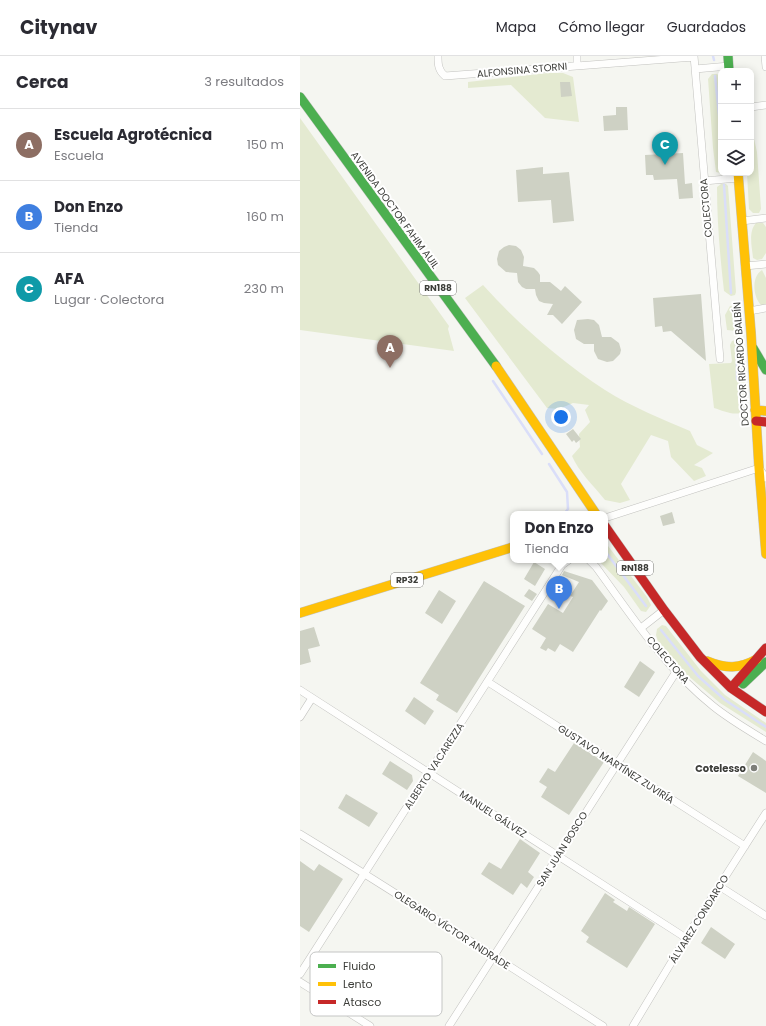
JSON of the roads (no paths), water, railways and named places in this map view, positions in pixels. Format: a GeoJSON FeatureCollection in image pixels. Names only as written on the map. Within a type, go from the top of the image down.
{"type":"FeatureCollection","features":[{"type":"Feature","properties":{"kind":"main road"},"geometry":{"type":"LineString","coordinates":[[728,56],[729,68]]}},
{"type":"Feature","properties":{"kind":"main road","name":"AVENIDA DOCTOR FAHIM AUIL"},"geometry":{"type":"LineString","coordinates":[[300,97],[493,362],[594,511]]}},
{"type":"Feature","properties":{"kind":"main road","name":"DOCTOR RICARDO BALBÍN"},"geometry":{"type":"LineString","coordinates":[[738,176],[752,346],[755,410],[762,466],[766,554]]}},
{"type":"Feature","properties":{"kind":"main road"},"geometry":{"type":"LineString","coordinates":[[752,346],[766,370]]}},
{"type":"Feature","properties":{"kind":"main road"},"geometry":{"type":"LineString","coordinates":[[755,410],[766,411]]}},
{"type":"Feature","properties":{"kind":"main road"},"geometry":{"type":"LineString","coordinates":[[756,421],[766,422]]}},
{"type":"Feature","properties":{"kind":"main road","name":"RN188"},"geometry":{"type":"LineString","coordinates":[[608,530],[664,610],[700,657],[733,690],[766,712]]}},
{"type":"Feature","properties":{"kind":"main road","name":"RP32"},"geometry":{"type":"LineString","coordinates":[[300,613],[510,548]]}},
{"type":"Feature","properties":{"kind":"main road"},"geometry":{"type":"LineString","coordinates":[[733,690],[762,661],[766,648]]}},
{"type":"Feature","properties":{"kind":"main road"},"geometry":{"type":"LineString","coordinates":[[700,657],[715,665],[734,669],[762,661]]}},
{"type":"Feature","properties":{"kind":"street","name":"ALFONSINA STORNI"},"geometry":{"type":"LineString","coordinates":[[438,56],[439,68],[445,76],[694,57]]}},
{"type":"Feature","properties":{"kind":"street"},"geometry":{"type":"LineString","coordinates":[[577,56],[578,66]]}},
{"type":"Feature","properties":{"kind":"street"},"geometry":{"type":"LineString","coordinates":[[765,56],[766,67]]}},
{"type":"Feature","properties":{"kind":"street","name":"COLECTORA"},"geometry":{"type":"LineString","coordinates":[[694,57],[720,359]]}},
{"type":"Feature","properties":{"kind":"street"},"geometry":{"type":"LineString","coordinates":[[695,69],[718,69]]}},
{"type":"Feature","properties":{"kind":"street"},"geometry":{"type":"LineString","coordinates":[[754,107],[766,106]]}},
{"type":"Feature","properties":{"kind":"street"},"geometry":{"type":"LineString","coordinates":[[704,181],[738,176]]}},
{"type":"Feature","properties":{"kind":"street"},"geometry":{"type":"LineString","coordinates":[[742,221],[766,218]]}},
{"type":"Feature","properties":{"kind":"street"},"geometry":{"type":"LineString","coordinates":[[745,266],[766,264]]}},
{"type":"Feature","properties":{"kind":"street"},"geometry":{"type":"LineString","coordinates":[[749,311],[766,308]]}},
{"type":"Feature","properties":{"kind":"street"},"geometry":{"type":"LineString","coordinates":[[608,517],[762,466],[766,478]]}},
{"type":"Feature","properties":{"kind":"street","name":"ALBERTO VACAREZZA"},"geometry":{"type":"LineString","coordinates":[[314,952],[562,565],[565,563]]}},
{"type":"Feature","properties":{"kind":"street","name":"COLECTORA"},"geometry":{"type":"LineString","coordinates":[[592,563],[676,672],[713,706],[766,741]]}},
{"type":"Feature","properties":{"kind":"street"},"geometry":{"type":"LineString","coordinates":[[641,628],[664,610]]}},
{"type":"Feature","properties":{"kind":"street","name":"SAN JUAN BOSCO"},"geometry":{"type":"LineString","coordinates":[[449,1026],[676,672]]}},
{"type":"Feature","properties":{"kind":"street","name":"GUSTAVO MARTÍNEZ ZUVIRÍA"},"geometry":{"type":"LineString","coordinates":[[488,682],[745,846]]}},
{"type":"Feature","properties":{"kind":"street","name":"MANUEL GÁLVEZ"},"geometry":{"type":"LineString","coordinates":[[300,690],[686,938]]}},
{"type":"Feature","properties":{"kind":"street"},"geometry":{"type":"LineString","coordinates":[[300,717],[312,698]]}},
{"type":"Feature","properties":{"kind":"street","name":"ÁLVAREZ CONDARCO"},"geometry":{"type":"LineString","coordinates":[[633,1026],[686,938],[766,813]]}},
{"type":"Feature","properties":{"kind":"street","name":"OLEGARIO VÍCTOR ANDRADE"},"geometry":{"type":"LineString","coordinates":[[300,834],[365,873],[603,1026]]}},
{"type":"Feature","properties":{"kind":"street"},"geometry":{"type":"LineString","coordinates":[[719,886],[766,916]]}},
{"type":"Feature","properties":{"kind":"street","name":"ALBERTO VACAREZZA"},"geometry":{"type":"LineString","coordinates":[[300,974],[310,958]]}},
{"type":"Feature","properties":{"kind":"street"},"geometry":{"type":"LineString","coordinates":[[300,982],[310,988]]}},
{"type":"Feature","properties":{"kind":"street"},"geometry":{"type":"LineString","coordinates":[[354,1016],[370,1026]]}},
{"type":"Feature","properties":{"kind":"waterway"},"geometry":{"type":"LineString","coordinates":[[713,56],[714,60]]}},
{"type":"Feature","properties":{"kind":"waterway"},"geometry":{"type":"LineString","coordinates":[[715,76],[718,105]]}},
{"type":"Feature","properties":{"kind":"waterway"},"geometry":{"type":"LineString","coordinates":[[724,185],[731,293]]}},
{"type":"Feature","properties":{"kind":"waterway"},"geometry":{"type":"LineString","coordinates":[[733,309],[735,327]]}},
{"type":"Feature","properties":{"kind":"waterway"},"geometry":{"type":"LineString","coordinates":[[737,341],[737,379]]}},
{"type":"Feature","properties":{"kind":"waterway"},"geometry":{"type":"LineString","coordinates":[[493,381],[542,454]]}},
{"type":"Feature","properties":{"kind":"waterway"},"geometry":{"type":"LineString","coordinates":[[549,464],[567,492],[568,509],[566,511]]}},
{"type":"Feature","properties":{"kind":"waterway"},"geometry":{"type":"LineString","coordinates":[[608,555],[646,606]]}},
{"type":"Feature","properties":{"kind":"waterway"},"geometry":{"type":"LineString","coordinates":[[661,630],[698,676],[725,700],[766,727]]}},
{"type":"Feature","properties":{"kind":"place","name":"AFA"},"geometry":{"type":"Point","coordinates":[665,165]}},
{"type":"Feature","properties":{"kind":"place","name":"Escuela Agrotécnica"},"geometry":{"type":"Point","coordinates":[390,368]}},
{"type":"Feature","properties":{"kind":"place","name":"Don Enzo"},"geometry":{"type":"Point","coordinates":[559,609]}},
{"type":"Feature","properties":{"kind":"place","name":"Cotelesso"},"geometry":{"type":"Point","coordinates":[754,768]}}]}
